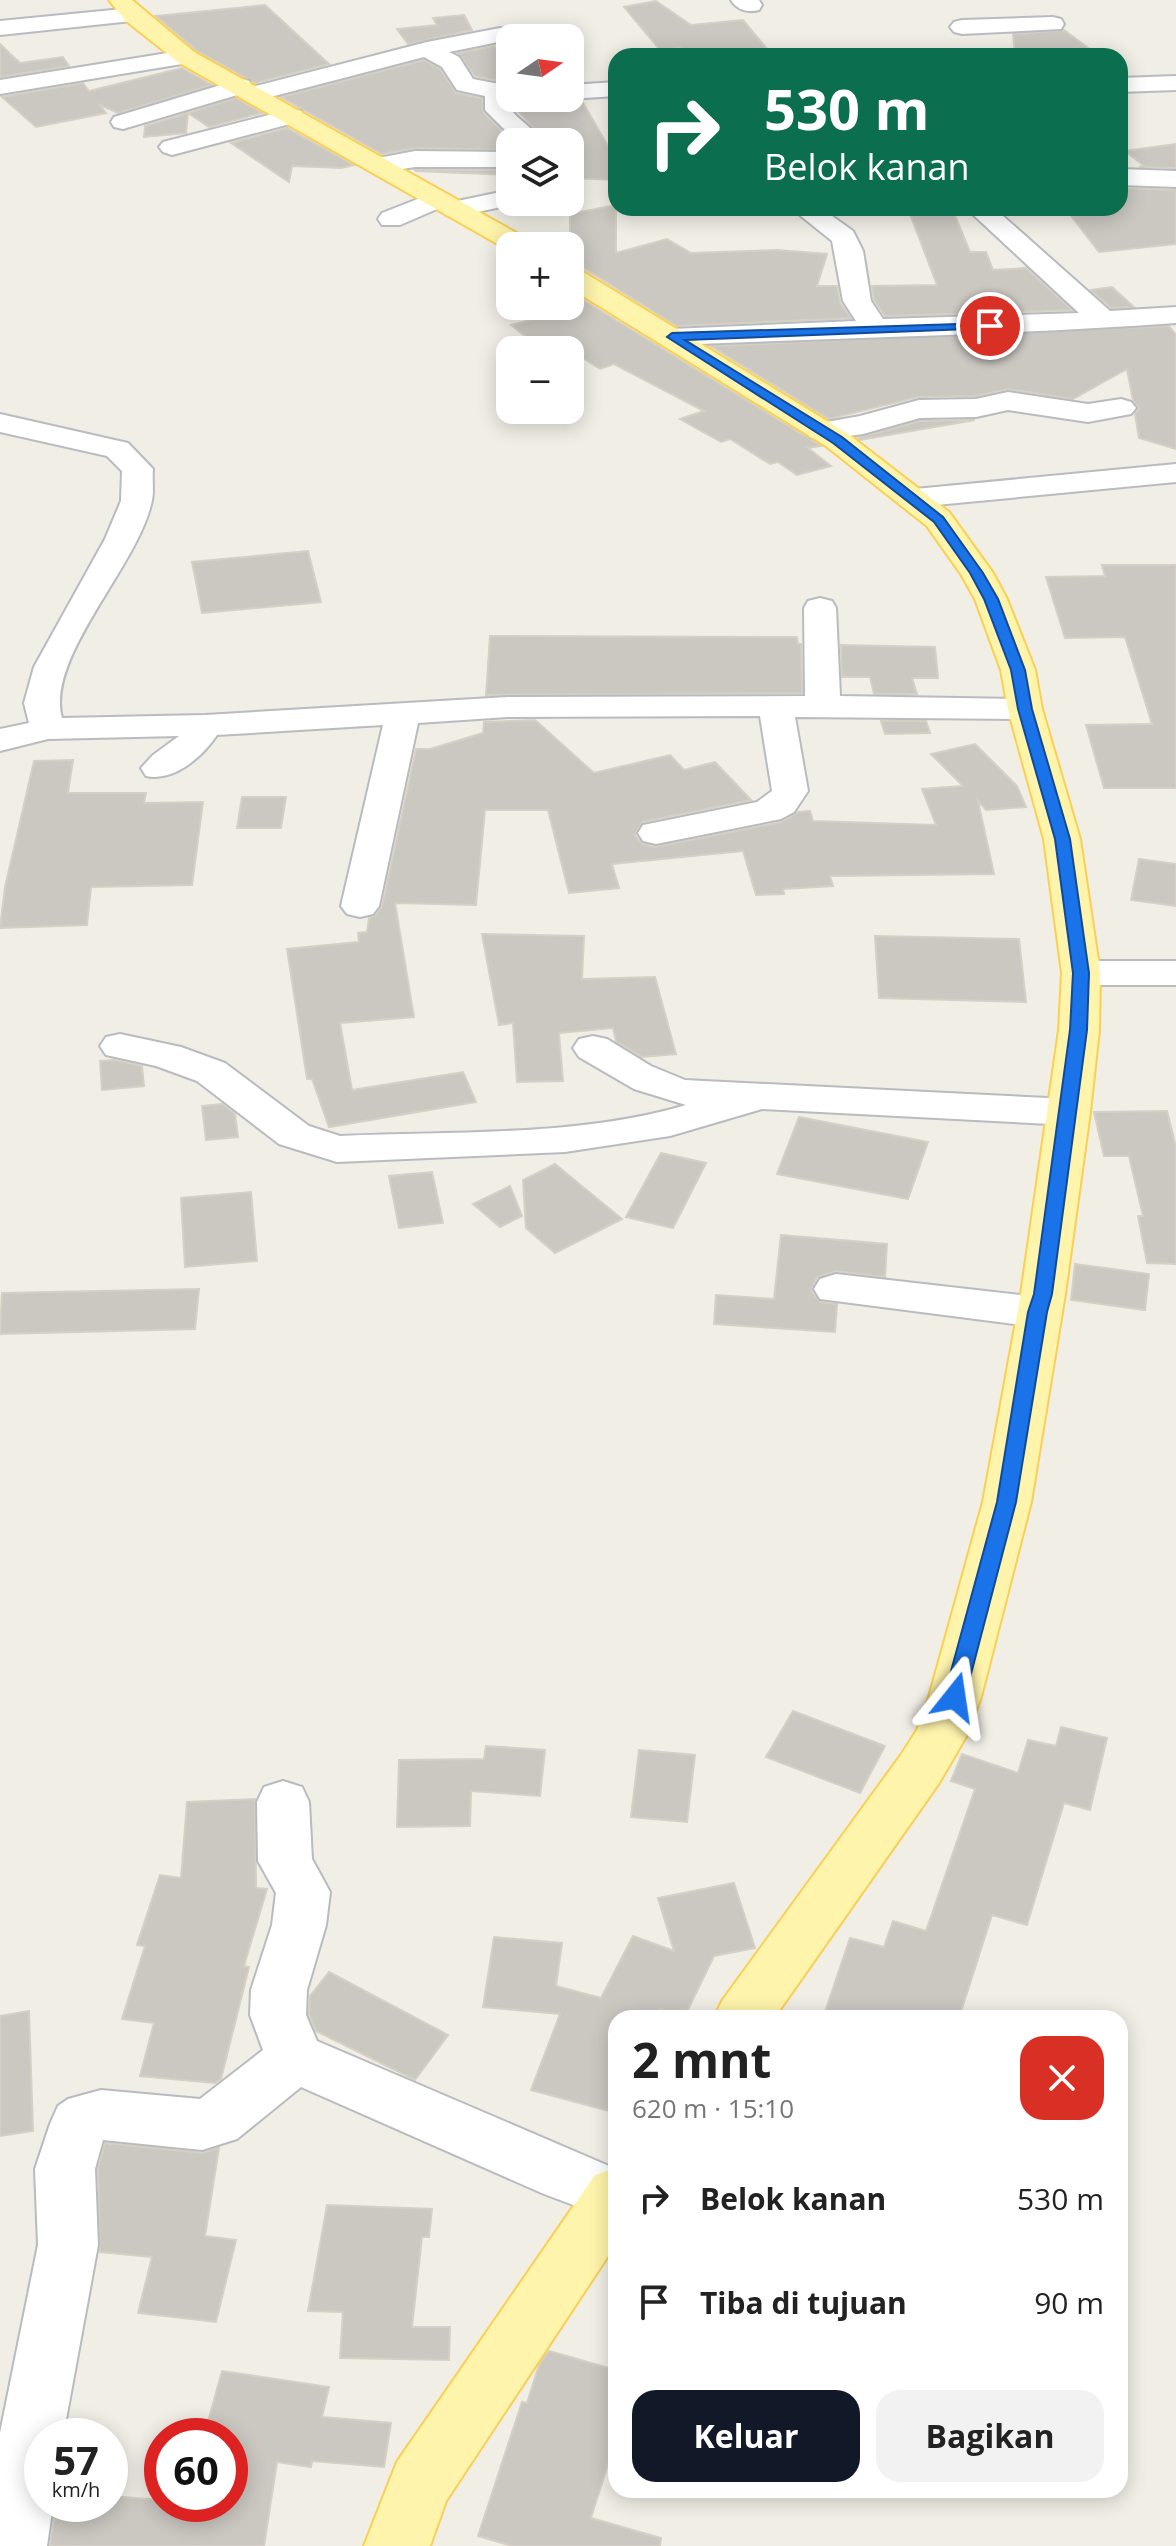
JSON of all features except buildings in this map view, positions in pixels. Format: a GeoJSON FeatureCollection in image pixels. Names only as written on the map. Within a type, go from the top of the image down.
{"type":"FeatureCollection","features":[{"type":"Feature","properties":{"kind":"main road"},"geometry":{"type":"LineString","coordinates":[[126,8],[186,57],[496,232]]}},
{"type":"Feature","properties":{"kind":"main road"},"geometry":{"type":"LineString","coordinates":[[584,284],[821,431],[915,498],[938,519],[977,573],[991,599],[1018,670],[1025,709],[1062,839],[1081,973],[1079,1030],[1069,1112],[1043,1294],[1007,1502],[955,1697],[941,1735],[748,2010]]}},
{"type":"Feature","properties":{"kind":"main road"},"geometry":{"type":"LineString","coordinates":[[397,2546],[420,2484],[608,2206]]}},
{"type":"Feature","properties":{"kind":"street"},"geometry":{"type":"LineString","coordinates":[[0,28],[126,8]]}},
{"type":"Feature","properties":{"kind":"street"},"geometry":{"type":"LineString","coordinates":[[973,48],[958,18],[1053,24]]}},
{"type":"Feature","properties":{"kind":"street"},"geometry":{"type":"LineString","coordinates":[[123,122],[248,90],[496,36]]}},
{"type":"Feature","properties":{"kind":"street"},"geometry":{"type":"LineString","coordinates":[[427,49],[451,62],[465,85],[496,91]]}},
{"type":"Feature","properties":{"kind":"street"},"geometry":{"type":"LineString","coordinates":[[0,87],[186,57]]}},
{"type":"Feature","properties":{"kind":"street"},"geometry":{"type":"LineString","coordinates":[[1128,85],[1176,83]]}},
{"type":"Feature","properties":{"kind":"street"},"geometry":{"type":"LineString","coordinates":[[584,91],[608,90]]}},
{"type":"Feature","properties":{"kind":"street"},"geometry":{"type":"LineString","coordinates":[[1128,103],[1147,102]]}},
{"type":"Feature","properties":{"kind":"street"},"geometry":{"type":"LineString","coordinates":[[499,112],[516,128]]}},
{"type":"Feature","properties":{"kind":"street"},"geometry":{"type":"LineString","coordinates":[[172,147],[292,116]]}},
{"type":"Feature","properties":{"kind":"street"},"geometry":{"type":"LineString","coordinates":[[377,165],[415,159],[496,160]]}},
{"type":"Feature","properties":{"kind":"street"},"geometry":{"type":"LineString","coordinates":[[1128,177],[1176,179]]}},
{"type":"Feature","properties":{"kind":"street"},"geometry":{"type":"LineString","coordinates":[[391,219],[447,204],[496,199]]}},
{"type":"Feature","properties":{"kind":"street"},"geometry":{"type":"LineString","coordinates":[[815,216],[844,237],[850,251],[857,301],[875,328]]}},
{"type":"Feature","properties":{"kind":"street"},"geometry":{"type":"LineString","coordinates":[[982,216],[1103,320]]}},
{"type":"Feature","properties":{"kind":"street"},"geometry":{"type":"LineString","coordinates":[[672,337],[875,328],[1019,326],[1176,315]]}},
{"type":"Feature","properties":{"kind":"street"},"geometry":{"type":"LineString","coordinates":[[821,431],[863,425],[919,409],[984,408],[1008,401],[1088,413],[1121,408]]}},
{"type":"Feature","properties":{"kind":"street"},"geometry":{"type":"LineString","coordinates":[[0,423],[117,449],[129,454],[137,469],[134,498],[49,634],[31,671],[26,687],[27,704],[37,722],[48,729]]}},
{"type":"Feature","properties":{"kind":"street"},"geometry":{"type":"LineString","coordinates":[[915,498],[1176,473]]}},
{"type":"Feature","properties":{"kind":"street"},"geometry":{"type":"LineString","coordinates":[[820,608],[823,708]]}},
{"type":"Feature","properties":{"kind":"street"},"geometry":{"type":"LineString","coordinates":[[0,740],[48,729],[205,725],[508,707],[1025,709]]}},
{"type":"Feature","properties":{"kind":"street"},"geometry":{"type":"LineString","coordinates":[[656,833],[768,811],[784,802],[790,791],[776,707]]}},
{"type":"Feature","properties":{"kind":"street"},"geometry":{"type":"LineString","coordinates":[[360,906],[403,713]]}},
{"type":"Feature","properties":{"kind":"street"},"geometry":{"type":"LineString","coordinates":[[159,768],[169,758],[192,746],[205,725]]}},
{"type":"Feature","properties":{"kind":"street"},"geometry":{"type":"LineString","coordinates":[[1081,973],[1176,973]]}},
{"type":"Feature","properties":{"kind":"street"},"geometry":{"type":"LineString","coordinates":[[120,1046],[167,1056],[211,1072],[294,1135],[337,1149],[580,1137],[670,1123],[756,1097]]}},
{"type":"Feature","properties":{"kind":"street"},"geometry":{"type":"LineString","coordinates":[[593,1048],[621,1067],[668,1088],[756,1097],[1069,1112]]}},
{"type":"Feature","properties":{"kind":"street"},"geometry":{"type":"LineString","coordinates":[[836,1289],[1038,1312]]}},
{"type":"Feature","properties":{"kind":"street"},"geometry":{"type":"LineString","coordinates":[[283,1802],[285,1861],[303,1892],[299,1925],[279,1990],[278,2015],[295,2058],[565,2176],[608,2191]]}},
{"type":"Feature","properties":{"kind":"street"},"geometry":{"type":"LineString","coordinates":[[14,2546],[31,2437],[68,2245],[65,2169],[79,2124],[89,2117],[101,2115],[202,2125],[216,2121],[295,2058]]}},
{"type":"Feature","properties":{"kind":"route"},"geometry":{"type":"LineString","coordinates":[[955,1697],[1007,1502],[1043,1294],[1069,1112],[1079,1030],[1081,973],[1062,839],[1025,709],[1018,670],[991,599],[977,573],[938,519],[837,440],[672,337],[990,326]]}}]}
